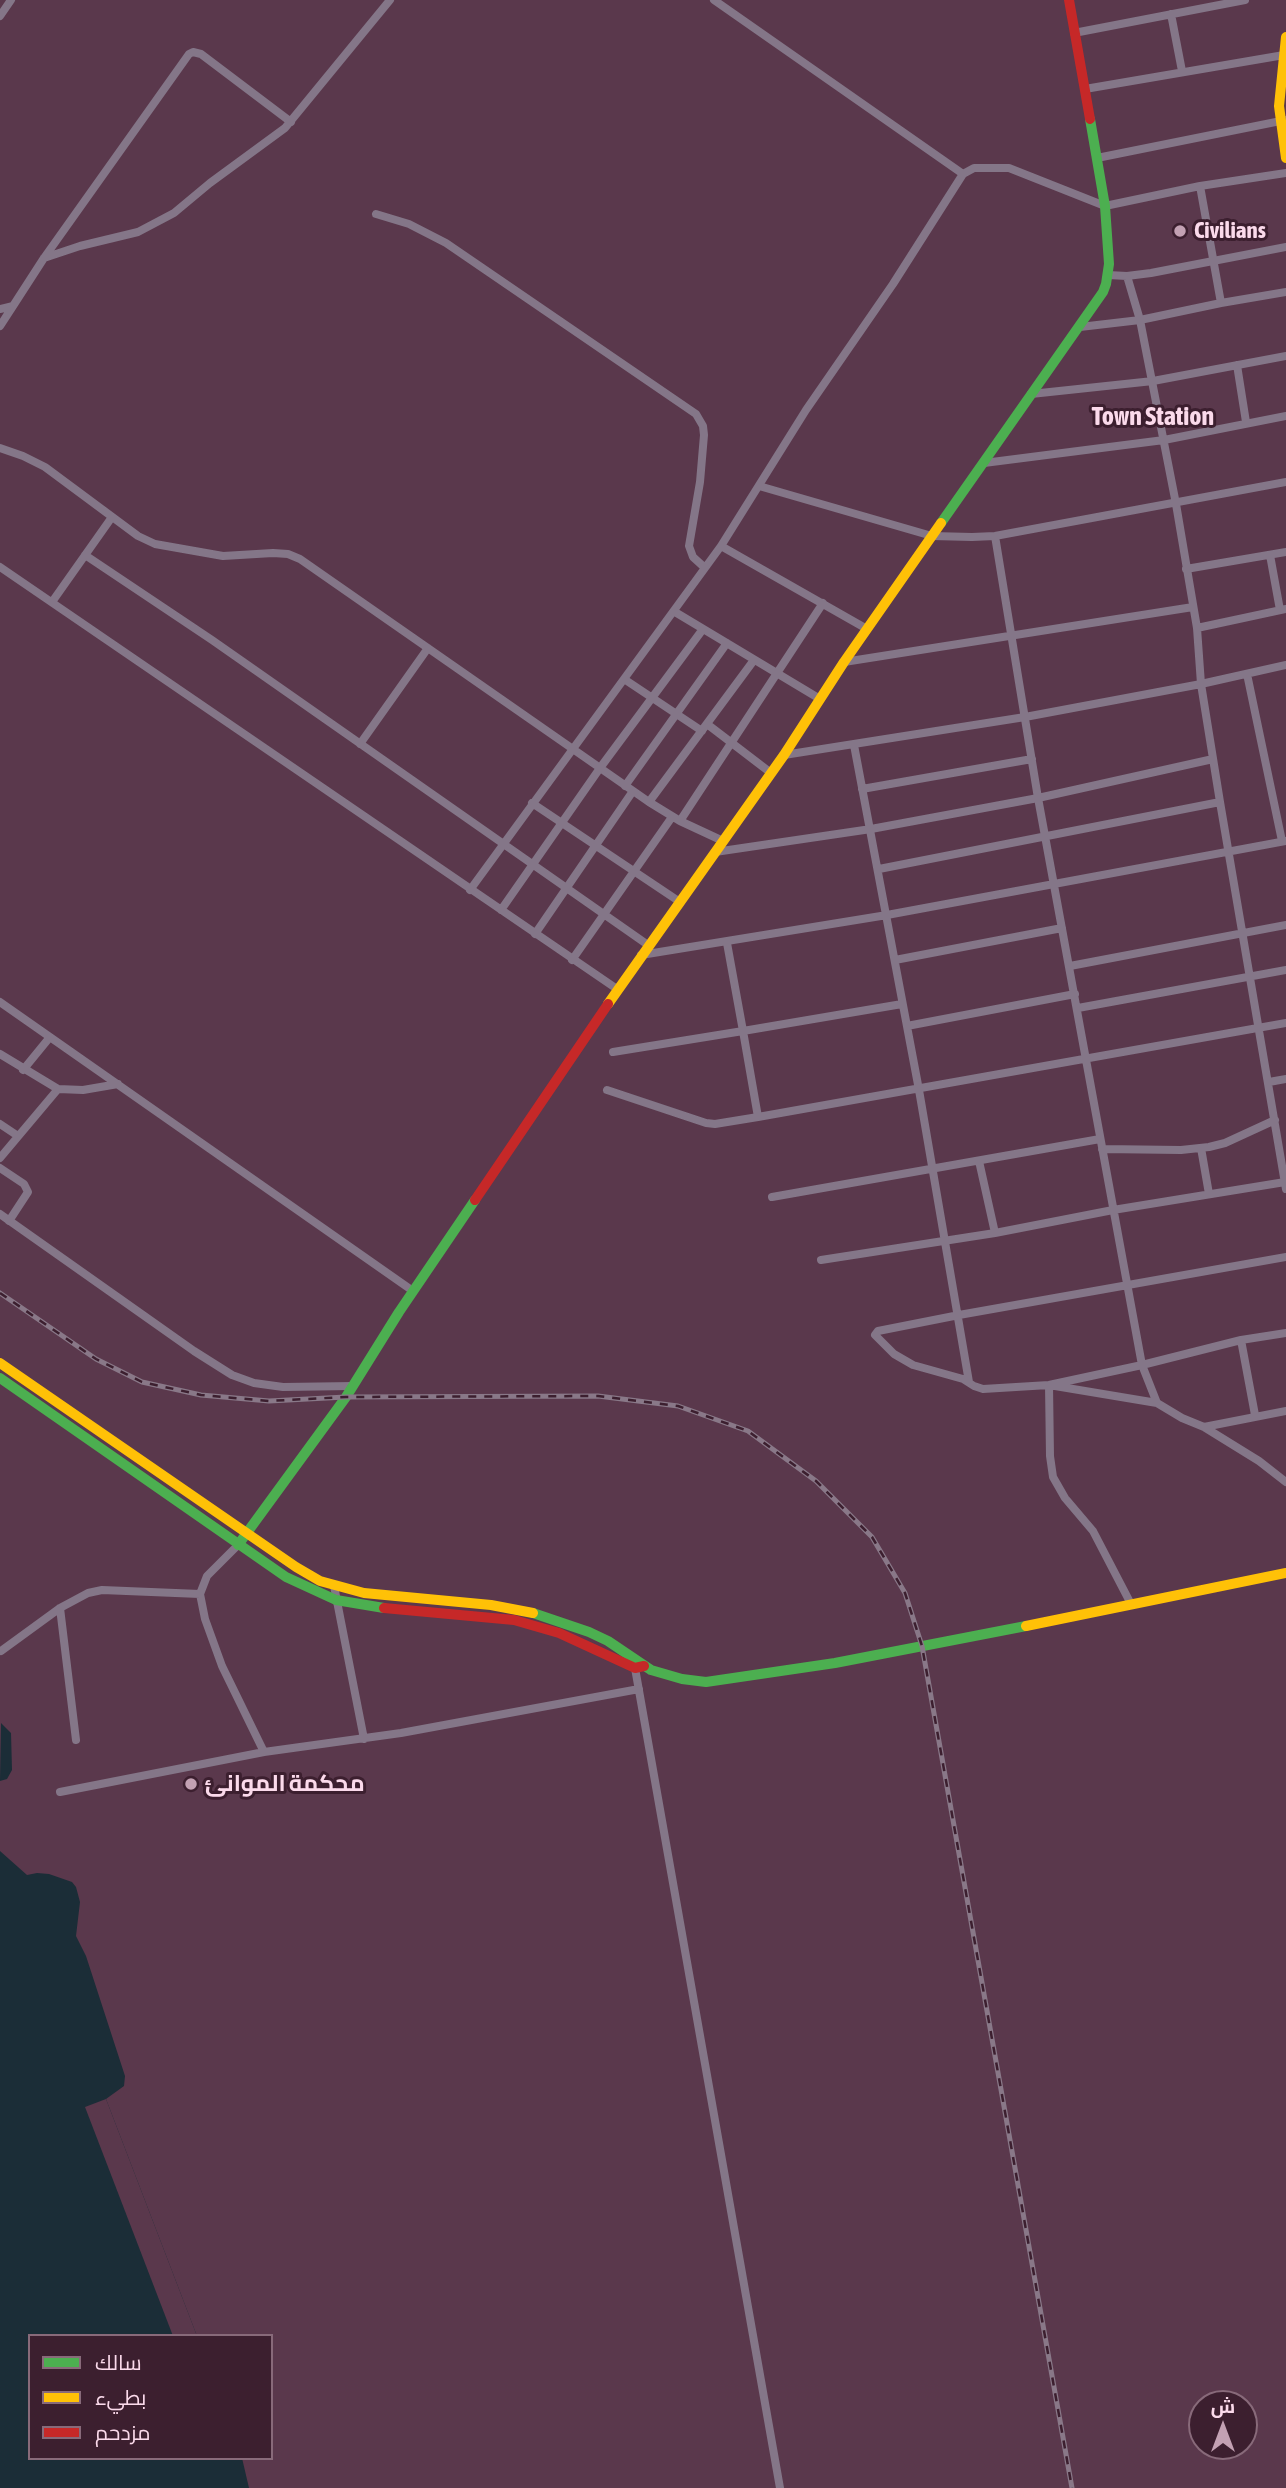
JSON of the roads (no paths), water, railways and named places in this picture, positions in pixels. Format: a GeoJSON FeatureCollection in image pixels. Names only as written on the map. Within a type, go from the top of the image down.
{"type":"FeatureCollection","features":[{"type":"Feature","properties":{"kind":"main road"},"geometry":{"type":"LineString","coordinates":[[238,1545],[352,1386],[617,989],[784,755],[844,662],[1102,292],[1108,275],[1105,206],[1069,0]]}},
{"type":"Feature","properties":{"kind":"main road"},"geometry":{"type":"LineString","coordinates":[[1286,37],[1283,121],[1286,158]]}},
{"type":"Feature","properties":{"kind":"main road"},"geometry":{"type":"LineString","coordinates":[[0,1363],[296,1567],[334,1586],[364,1593],[491,1605],[537,1614],[565,1622],[608,1641],[639,1667]]}},
{"type":"Feature","properties":{"kind":"main road"},"geometry":{"type":"LineString","coordinates":[[0,1378],[286,1577],[336,1600],[366,1606],[514,1620],[559,1633],[639,1667],[673,1677],[706,1682],[835,1663],[1286,1573]]}},
{"type":"Feature","properties":{"kind":"street"},"geometry":{"type":"LineString","coordinates":[[0,16],[11,0]]}},
{"type":"Feature","properties":{"kind":"street"},"geometry":{"type":"LineString","coordinates":[[44,258],[138,232],[166,219],[210,183],[270,141],[291,122],[390,0]]}},
{"type":"Feature","properties":{"kind":"street"},"geometry":{"type":"LineString","coordinates":[[714,0],[963,174]]}},
{"type":"Feature","properties":{"kind":"street"},"geometry":{"type":"LineString","coordinates":[[1074,33],[1245,0]]}},
{"type":"Feature","properties":{"kind":"street"},"geometry":{"type":"LineString","coordinates":[[1171,14],[1182,71]]}},
{"type":"Feature","properties":{"kind":"street"},"geometry":{"type":"LineString","coordinates":[[0,326],[44,258],[192,52],[201,54],[291,122]]}},
{"type":"Feature","properties":{"kind":"street"},"geometry":{"type":"LineString","coordinates":[[1085,89],[1182,71],[1284,63]]}},
{"type":"Feature","properties":{"kind":"street"},"geometry":{"type":"LineString","coordinates":[[1097,158],[1283,121]]}},
{"type":"Feature","properties":{"kind":"street"},"geometry":{"type":"LineString","coordinates":[[470,890],[721,546],[963,174],[974,168],[1009,169],[1105,206],[1200,186],[1286,173]]}},
{"type":"Feature","properties":{"kind":"street"},"geometry":{"type":"LineString","coordinates":[[1200,186],[1221,303]]}},
{"type":"Feature","properties":{"kind":"street"},"geometry":{"type":"LineString","coordinates":[[376,214],[409,224],[446,243],[696,414],[703,426],[704,435],[700,482],[689,546],[693,557],[704,567]]}},
{"type":"Feature","properties":{"kind":"street"},"geometry":{"type":"LineString","coordinates":[[1108,275],[1127,276],[1286,247]]}},
{"type":"Feature","properties":{"kind":"street"},"geometry":{"type":"LineString","coordinates":[[821,1260],[995,1233],[1209,1194],[1285,1185],[1284,1161],[1201,684],[1194,607],[1153,381],[1127,276]]}},
{"type":"Feature","properties":{"kind":"street"},"geometry":{"type":"LineString","coordinates":[[1080,327],[1140,320],[1286,292]]}},
{"type":"Feature","properties":{"kind":"street"},"geometry":{"type":"LineString","coordinates":[[0,309],[13,306]]}},
{"type":"Feature","properties":{"kind":"street"},"geometry":{"type":"LineString","coordinates":[[1031,394],[1153,381],[1286,356]]}},
{"type":"Feature","properties":{"kind":"street"},"geometry":{"type":"LineString","coordinates":[[1237,365],[1246,422]]}},
{"type":"Feature","properties":{"kind":"street"},"geometry":{"type":"LineString","coordinates":[[984,463],[1164,440],[1286,416]]}},
{"type":"Feature","properties":{"kind":"street"},"geometry":{"type":"LineString","coordinates":[[0,448],[45,467],[138,536],[163,546],[223,556],[273,552],[295,556],[649,802],[676,819],[723,841]]}},
{"type":"Feature","properties":{"kind":"street"},"geometry":{"type":"LineString","coordinates":[[759,486],[932,536],[995,536],[1176,504],[1286,481]]}},
{"type":"Feature","properties":{"kind":"street"},"geometry":{"type":"LineString","coordinates":[[52,602],[112,517]]}},
{"type":"Feature","properties":{"kind":"street"},"geometry":{"type":"LineString","coordinates":[[995,536],[1038,798],[1113,1210],[1142,1365],[1157,1403]]}},
{"type":"Feature","properties":{"kind":"street"},"geometry":{"type":"LineString","coordinates":[[721,546],[867,629]]}},
{"type":"Feature","properties":{"kind":"street"},"geometry":{"type":"LineString","coordinates":[[1186,569],[1286,552]]}},
{"type":"Feature","properties":{"kind":"street"},"geometry":{"type":"LineString","coordinates":[[85,555],[212,640],[648,946]]}},
{"type":"Feature","properties":{"kind":"street"},"geometry":{"type":"LineString","coordinates":[[1197,628],[1283,609],[1269,555]]}},
{"type":"Feature","properties":{"kind":"street"},"geometry":{"type":"LineString","coordinates":[[0,567],[617,989]]}},
{"type":"Feature","properties":{"kind":"street"},"geometry":{"type":"LineString","coordinates":[[572,960],[731,744],[823,603]]}},
{"type":"Feature","properties":{"kind":"street"},"geometry":{"type":"LineString","coordinates":[[844,662],[1194,607]]}},
{"type":"Feature","properties":{"kind":"street"},"geometry":{"type":"LineString","coordinates":[[675,612],[820,699]]}},
{"type":"Feature","properties":{"kind":"street"},"geometry":{"type":"LineString","coordinates":[[500,910],[703,628]]}},
{"type":"Feature","properties":{"kind":"street"},"geometry":{"type":"LineString","coordinates":[[535,934],[727,643]]}},
{"type":"Feature","properties":{"kind":"street"},"geometry":{"type":"LineString","coordinates":[[360,744],[428,648]]}},
{"type":"Feature","properties":{"kind":"street"},"geometry":{"type":"LineString","coordinates":[[649,802],[754,660]]}},
{"type":"Feature","properties":{"kind":"street"},"geometry":{"type":"LineString","coordinates":[[784,755],[1025,717],[1286,665]]}},
{"type":"Feature","properties":{"kind":"street"},"geometry":{"type":"LineString","coordinates":[[641,956],[1055,885],[1284,841],[1247,674]]}},
{"type":"Feature","properties":{"kind":"street"},"geometry":{"type":"LineString","coordinates":[[624,679],[731,744],[771,773]]}},
{"type":"Feature","properties":{"kind":"street"},"geometry":{"type":"LineString","coordinates":[[854,745],[919,1090],[969,1382]]}},
{"type":"Feature","properties":{"kind":"street"},"geometry":{"type":"LineString","coordinates":[[715,852],[871,829],[1038,798],[1213,759]]}},
{"type":"Feature","properties":{"kind":"street"},"geometry":{"type":"LineString","coordinates":[[862,789],[1032,760]]}},
{"type":"Feature","properties":{"kind":"street"},"geometry":{"type":"LineString","coordinates":[[878,869],[1220,802]]}},
{"type":"Feature","properties":{"kind":"street"},"geometry":{"type":"LineString","coordinates":[[532,803],[680,902]]}},
{"type":"Feature","properties":{"kind":"street"},"geometry":{"type":"LineString","coordinates":[[1070,966],[1286,925]]}},
{"type":"Feature","properties":{"kind":"street"},"geometry":{"type":"LineString","coordinates":[[895,960],[1062,928]]}},
{"type":"Feature","properties":{"kind":"street"},"geometry":{"type":"LineString","coordinates":[[727,943],[758,1117]]}},
{"type":"Feature","properties":{"kind":"street"},"geometry":{"type":"LineString","coordinates":[[1077,1008],[1286,970]]}},
{"type":"Feature","properties":{"kind":"street"},"geometry":{"type":"LineString","coordinates":[[907,1026],[1075,994]]}},
{"type":"Feature","properties":{"kind":"street"},"geometry":{"type":"LineString","coordinates":[[0,1002],[414,1291]]}},
{"type":"Feature","properties":{"kind":"street"},"geometry":{"type":"LineString","coordinates":[[613,1052],[902,1004]]}},
{"type":"Feature","properties":{"kind":"street"},"geometry":{"type":"LineString","coordinates":[[607,1090],[716,1124],[1286,1023]]}},
{"type":"Feature","properties":{"kind":"street"},"geometry":{"type":"LineString","coordinates":[[23,1070],[50,1037]]}},
{"type":"Feature","properties":{"kind":"street"},"geometry":{"type":"LineString","coordinates":[[0,1054],[23,1070],[58,1088],[83,1090],[118,1084]]}},
{"type":"Feature","properties":{"kind":"street"},"geometry":{"type":"LineString","coordinates":[[1269,1082],[1286,1079]]}},
{"type":"Feature","properties":{"kind":"street"},"geometry":{"type":"LineString","coordinates":[[0,1158],[58,1088]]}},
{"type":"Feature","properties":{"kind":"street"},"geometry":{"type":"LineString","coordinates":[[772,1197],[979,1161],[1101,1144],[1201,1148],[1225,1143],[1275,1120]]}},
{"type":"Feature","properties":{"kind":"street"},"geometry":{"type":"LineString","coordinates":[[0,1124],[18,1136]]}},
{"type":"Feature","properties":{"kind":"street"},"geometry":{"type":"LineString","coordinates":[[1201,1148],[1209,1194]]}},
{"type":"Feature","properties":{"kind":"street"},"geometry":{"type":"LineString","coordinates":[[979,1161],[995,1233]]}},
{"type":"Feature","properties":{"kind":"street"},"geometry":{"type":"LineString","coordinates":[[0,1168],[28,1188],[9,1221]]}},
{"type":"Feature","properties":{"kind":"street"},"geometry":{"type":"LineString","coordinates":[[0,1214],[232,1375],[254,1383],[283,1387],[352,1386]]}},
{"type":"Feature","properties":{"kind":"street"},"geometry":{"type":"LineString","coordinates":[[1286,1257],[959,1315],[880,1331],[875,1335],[894,1354],[913,1365],[983,1389],[1049,1385],[1241,1340],[1286,1333]]}},
{"type":"Feature","properties":{"kind":"street"},"geometry":{"type":"LineString","coordinates":[[1241,1340],[1255,1415]]}},
{"type":"Feature","properties":{"kind":"street"},"geometry":{"type":"LineString","coordinates":[[1049,1385],[1157,1403],[1204,1427],[1259,1461],[1286,1482]]}},
{"type":"Feature","properties":{"kind":"street"},"geometry":{"type":"LineString","coordinates":[[1049,1385],[1050,1456],[1053,1476],[1065,1498],[1093,1531],[1130,1604]]}},
{"type":"Feature","properties":{"kind":"street"},"geometry":{"type":"LineString","coordinates":[[1204,1427],[1286,1411]]}},
{"type":"Feature","properties":{"kind":"street"},"geometry":{"type":"LineString","coordinates":[[238,1545],[207,1576],[201,1594],[205,1619],[222,1665],[264,1752]]}},
{"type":"Feature","properties":{"kind":"street"},"geometry":{"type":"LineString","coordinates":[[334,1586],[364,1738]]}},
{"type":"Feature","properties":{"kind":"street"},"geometry":{"type":"LineString","coordinates":[[1,1651],[60,1608],[88,1593],[102,1590],[201,1594]]}},
{"type":"Feature","properties":{"kind":"street"},"geometry":{"type":"LineString","coordinates":[[60,1608],[76,1740]]}},
{"type":"Feature","properties":{"kind":"street"},"geometry":{"type":"LineString","coordinates":[[639,1667],[639,1689],[780,2488]]}},
{"type":"Feature","properties":{"kind":"street"},"geometry":{"type":"LineString","coordinates":[[60,1792],[264,1752],[364,1738],[639,1689]]}},
{"type":"Feature","properties":{"kind":"water"},"geometry":{"type":"Polygon","coordinates":[[[1,1723],[11,1733],[12,1770],[7,1779],[0,1781],[1,1723]]]}},
{"type":"Feature","properties":{"kind":"water"},"geometry":{"type":"Polygon","coordinates":[[[0,1851],[27,1875],[49,1874],[72,1882],[76,1887],[80,1902],[76,1936],[86,1956],[125,2076],[124,2086],[106,2099],[196,2334],[28,2334],[28,2460],[242,2460],[249,2488],[0,2488],[0,1851]]]}},
{"type":"Feature","properties":{"kind":"railway"},"geometry":{"type":"LineString","coordinates":[[0,1293],[96,1359],[142,1382],[201,1395],[269,1401],[346,1397],[598,1396],[678,1406],[748,1431],[816,1481],[872,1537],[905,1593],[922,1646],[1072,2488]]}},
{"type":"Feature","properties":{"kind":"place","name":"Civilians"},"geometry":{"type":"Point","coordinates":[1180,231]}},
{"type":"Feature","properties":{"kind":"place","name":"محكمة الموانئ"},"geometry":{"type":"Point","coordinates":[191,1784]}},
{"type":"Feature","properties":{"kind":"district","name":"Town Station"},"geometry":{"type":"Point","coordinates":[1153,417]}}]}
